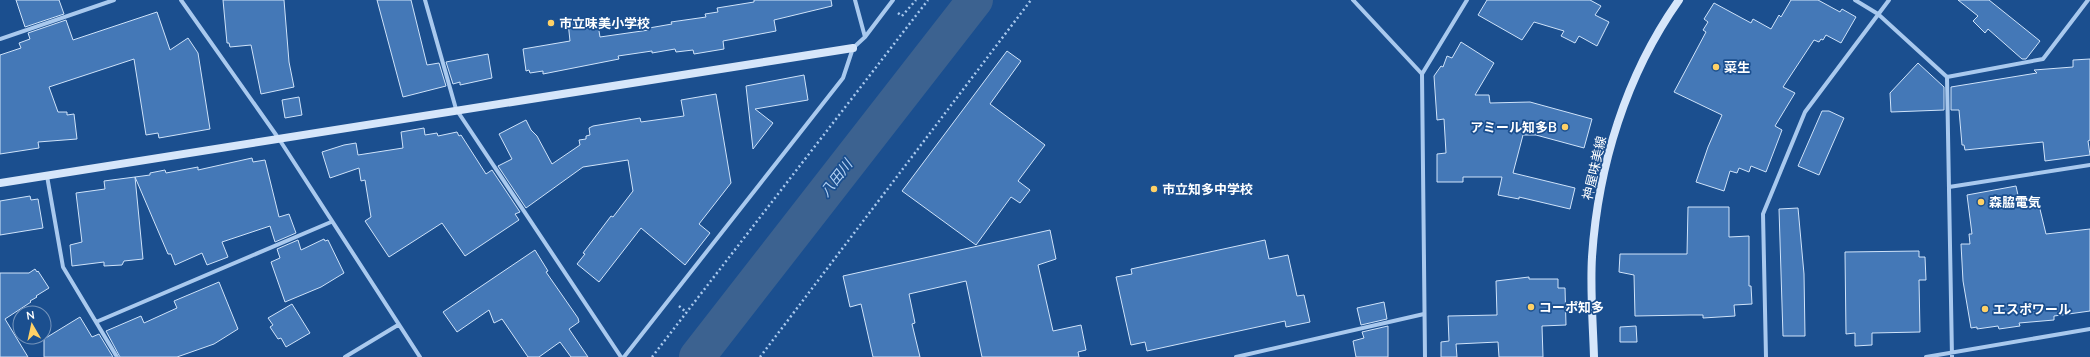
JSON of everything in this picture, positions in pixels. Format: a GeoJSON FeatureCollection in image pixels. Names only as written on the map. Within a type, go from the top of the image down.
{"type":"FeatureCollection","features":[{"type":"Feature","properties":{"kind":"street"},"geometry":{"type":"LineString","coordinates":[[0,39],[114,0]]}},
{"type":"Feature","properties":{"kind":"street"},"geometry":{"type":"LineString","coordinates":[[181,0],[279,139],[331,222],[420,357]]}},
{"type":"Feature","properties":{"kind":"street"},"geometry":{"type":"LineString","coordinates":[[425,0],[456,109],[621,357]]}},
{"type":"Feature","properties":{"kind":"street"},"geometry":{"type":"LineString","coordinates":[[855,0],[865,37]]}},
{"type":"Feature","properties":{"kind":"street"},"geometry":{"type":"LineString","coordinates":[[624,357],[843,78],[853,48],[865,37],[894,0]]}},
{"type":"Feature","properties":{"kind":"street"},"geometry":{"type":"LineString","coordinates":[[1353,0],[1422,74]]}},
{"type":"Feature","properties":{"kind":"street"},"geometry":{"type":"LineString","coordinates":[[1425,357],[1422,74],[1467,0]]}},
{"type":"Feature","properties":{"kind":"street","name":"神屋味美線"},"geometry":{"type":"LineString","coordinates":[[1594,357],[1592,259],[1595,216],[1603,170],[1619,117],[1642,63],[1679,0]]}},
{"type":"Feature","properties":{"kind":"street"},"geometry":{"type":"LineString","coordinates":[[1855,0],[1878,14],[1947,77],[1952,357]]}},
{"type":"Feature","properties":{"kind":"street"},"geometry":{"type":"LineString","coordinates":[[1766,357],[1763,214],[1805,112],[1889,0]]}},
{"type":"Feature","properties":{"kind":"street"},"geometry":{"type":"LineString","coordinates":[[1947,77],[2043,59],[2088,0]]}},
{"type":"Feature","properties":{"kind":"street"},"geometry":{"type":"LineString","coordinates":[[0,183],[279,139],[456,109],[853,48]]}},
{"type":"Feature","properties":{"kind":"street"},"geometry":{"type":"LineString","coordinates":[[1949,187],[2090,165]]}},
{"type":"Feature","properties":{"kind":"street"},"geometry":{"type":"LineString","coordinates":[[47,176],[63,267],[117,357]]}},
{"type":"Feature","properties":{"kind":"street"},"geometry":{"type":"LineString","coordinates":[[96,322],[331,222]]}},
{"type":"Feature","properties":{"kind":"street"},"geometry":{"type":"LineString","coordinates":[[1236,357],[1424,314]]}},
{"type":"Feature","properties":{"kind":"street"},"geometry":{"type":"LineString","coordinates":[[345,357],[398,325]]}},
{"type":"Feature","properties":{"kind":"street"},"geometry":{"type":"LineString","coordinates":[[1926,357],[1952,351],[2090,329]]}},
{"type":"Feature","properties":{"kind":"path"},"geometry":{"type":"LineString","coordinates":[[652,357],[928,0]]}},
{"type":"Feature","properties":{"kind":"path"},"geometry":{"type":"LineString","coordinates":[[760,357],[1031,0]]}},
{"type":"Feature","properties":{"kind":"building"},"geometry":{"type":"Polygon","coordinates":[[[16,0],[59,0],[64,14],[25,27],[16,0]]]}},
{"type":"Feature","properties":{"kind":"building"},"geometry":{"type":"Polygon","coordinates":[[[223,0],[284,0],[289,62],[294,87],[261,94],[251,45],[230,47],[229,43],[227,43],[223,0]]]}},
{"type":"Feature","properties":{"kind":"building"},"geometry":{"type":"Polygon","coordinates":[[[377,0],[411,0],[427,65],[439,63],[446,86],[403,97],[377,0]]]}},
{"type":"Feature","properties":{"kind":"building"},"geometry":{"type":"Polygon","coordinates":[[[754,0],[831,0],[832,6],[774,20],[776,31],[723,41],[724,49],[694,54],[693,50],[676,52],[675,49],[652,53],[652,51],[618,56],[619,59],[543,74],[543,71],[530,73],[529,70],[526,71],[523,49],[570,41],[568,22],[597,19],[600,37],[649,30],[649,28],[672,24],[671,22],[706,17],[705,14],[718,12],[717,8],[754,2],[754,0]]]}},
{"type":"Feature","properties":{"kind":"building"},"geometry":{"type":"Polygon","coordinates":[[[1487,0],[1590,0],[1601,6],[1595,15],[1609,22],[1597,46],[1579,36],[1575,43],[1561,36],[1564,31],[1534,22],[1522,40],[1478,15],[1487,0]]]}},
{"type":"Feature","properties":{"kind":"building"},"geometry":{"type":"Polygon","coordinates":[[[1791,0],[1818,0],[1840,12],[1842,9],[1856,17],[1841,43],[1826,35],[1823,40],[1821,39],[1819,42],[1814,40],[1783,87],[1795,93],[1775,126],[1782,130],[1766,172],[1751,166],[1749,172],[1739,168],[1737,173],[1730,171],[1724,191],[1696,182],[1708,147],[1722,115],[1674,92],[1706,32],[1703,30],[1708,22],[1704,19],[1714,3],[1751,23],[1753,19],[1771,29],[1779,15],[1781,17],[1791,0]]]}},
{"type":"Feature","properties":{"kind":"building"},"geometry":{"type":"Polygon","coordinates":[[[1958,0],[1989,0],[2040,41],[2026,59],[2022,59],[1988,29],[1985,33],[1973,21],[1978,16],[1958,0]]]}},
{"type":"Feature","properties":{"kind":"building"},"geometry":{"type":"Polygon","coordinates":[[[157,12],[170,50],[188,38],[198,53],[210,129],[159,138],[158,133],[146,135],[134,59],[49,87],[58,112],[67,112],[67,115],[74,114],[77,139],[38,142],[39,148],[0,154],[0,55],[21,48],[19,43],[30,39],[28,33],[66,20],[73,40],[157,12]]]}},
{"type":"Feature","properties":{"kind":"building"},"geometry":{"type":"Polygon","coordinates":[[[1461,42],[1494,63],[1475,95],[1489,95],[1490,103],[1530,102],[1592,119],[1584,148],[1536,135],[1523,135],[1513,173],[1575,188],[1570,209],[1519,197],[1519,199],[1498,195],[1502,177],[1463,177],[1463,182],[1437,182],[1437,154],[1446,153],[1444,119],[1437,120],[1434,76],[1441,66],[1443,67],[1447,56],[1452,58],[1461,42]]]}},
{"type":"Feature","properties":{"kind":"building"},"geometry":{"type":"Polygon","coordinates":[[[1007,51],[1021,61],[990,104],[1045,145],[1018,181],[1030,190],[1020,203],[1011,197],[976,245],[902,191],[1007,51]]]}},
{"type":"Feature","properties":{"kind":"building"},"geometry":{"type":"Polygon","coordinates":[[[488,54],[492,78],[460,85],[460,82],[453,84],[446,62],[488,54]]]}},
{"type":"Feature","properties":{"kind":"building"},"geometry":{"type":"Polygon","coordinates":[[[2090,59],[2090,140],[2088,141],[2090,155],[2045,161],[2043,142],[1965,150],[1964,145],[1962,145],[1959,110],[1951,110],[1951,87],[2037,73],[2034,70],[2073,67],[2073,60],[2090,59]]]}},
{"type":"Feature","properties":{"kind":"building"},"geometry":{"type":"Polygon","coordinates":[[[1918,63],[1944,87],[1944,110],[1891,112],[1890,93],[1918,63]]]}},
{"type":"Feature","properties":{"kind":"building"},"geometry":{"type":"Polygon","coordinates":[[[804,75],[808,100],[755,109],[773,123],[753,149],[746,86],[804,75]]]}},
{"type":"Feature","properties":{"kind":"building"},"geometry":{"type":"Polygon","coordinates":[[[716,94],[731,183],[699,224],[710,233],[685,265],[641,228],[599,282],[577,264],[585,254],[583,253],[611,216],[613,217],[633,191],[628,160],[583,167],[526,208],[498,166],[512,159],[499,134],[526,120],[531,130],[537,136],[552,164],[580,145],[579,140],[586,139],[586,136],[590,135],[589,128],[593,126],[640,118],[641,122],[684,116],[681,100],[716,94]]]}},
{"type":"Feature","properties":{"kind":"building"},"geometry":{"type":"Polygon","coordinates":[[[299,97],[302,115],[285,118],[282,100],[299,97]]]}},
{"type":"Feature","properties":{"kind":"building"},"geometry":{"type":"Polygon","coordinates":[[[1822,111],[1829,111],[1844,118],[1819,175],[1798,166],[1822,111]]]}},
{"type":"Feature","properties":{"kind":"building"},"geometry":{"type":"Polygon","coordinates":[[[424,128],[425,135],[437,133],[438,136],[457,132],[459,136],[461,135],[486,174],[492,170],[520,212],[515,214],[519,220],[465,256],[442,223],[389,257],[365,221],[371,217],[365,180],[361,181],[359,168],[330,178],[322,152],[356,143],[358,155],[403,148],[401,132],[424,128]]]}},
{"type":"Feature","properties":{"kind":"building"},"geometry":{"type":"Polygon","coordinates":[[[252,158],[253,162],[265,160],[279,217],[289,214],[296,233],[275,242],[270,226],[222,242],[228,257],[207,265],[202,253],[175,265],[171,254],[168,254],[135,177],[150,175],[150,173],[165,170],[166,173],[198,167],[198,170],[252,158]]]}},
{"type":"Feature","properties":{"kind":"building"},"geometry":{"type":"Polygon","coordinates":[[[135,177],[143,259],[124,261],[122,265],[104,266],[104,262],[72,266],[70,245],[82,242],[76,193],[105,189],[104,181],[135,177]]]}},
{"type":"Feature","properties":{"kind":"building"},"geometry":{"type":"Polygon","coordinates":[[[2016,186],[2021,209],[2039,205],[2046,234],[2090,229],[2090,311],[2054,316],[2054,320],[2019,323],[2020,326],[1999,329],[1998,326],[1977,329],[1977,327],[1971,328],[1963,281],[1961,244],[1970,244],[1969,234],[1972,234],[1967,195],[2016,186]]]}},
{"type":"Feature","properties":{"kind":"building"},"geometry":{"type":"Polygon","coordinates":[[[30,196],[31,200],[38,199],[43,228],[0,235],[0,201],[30,196]]]}},
{"type":"Feature","properties":{"kind":"building"},"geometry":{"type":"Polygon","coordinates":[[[1688,207],[1729,207],[1729,237],[1749,236],[1749,286],[1751,286],[1752,304],[1734,305],[1735,316],[1703,318],[1703,315],[1635,316],[1634,275],[1619,272],[1620,254],[1687,254],[1688,207]]]}},
{"type":"Feature","properties":{"kind":"building"},"geometry":{"type":"Polygon","coordinates":[[[1798,208],[1804,274],[1805,336],[1783,336],[1779,209],[1798,208]]]}},
{"type":"Feature","properties":{"kind":"building"},"geometry":{"type":"Polygon","coordinates":[[[1050,230],[1056,259],[1038,265],[1053,331],[1081,325],[1086,350],[1078,352],[1079,357],[982,357],[966,281],[909,294],[915,323],[912,324],[920,357],[873,357],[861,304],[850,307],[843,276],[1050,230]]]}},
{"type":"Feature","properties":{"kind":"building"},"geometry":{"type":"Polygon","coordinates":[[[324,239],[325,241],[328,240],[344,273],[321,287],[285,302],[271,262],[280,258],[277,249],[298,240],[301,250],[324,239]]]}},
{"type":"Feature","properties":{"kind":"building"},"geometry":{"type":"Polygon","coordinates":[[[1265,240],[1269,259],[1288,255],[1297,296],[1304,295],[1310,322],[1286,327],[1285,321],[1147,351],[1145,342],[1131,345],[1116,277],[1132,274],[1131,269],[1265,240]]]}},
{"type":"Feature","properties":{"kind":"building"},"geometry":{"type":"Polygon","coordinates":[[[535,250],[548,271],[546,272],[578,318],[579,322],[569,329],[588,357],[571,357],[560,342],[539,357],[528,357],[502,319],[494,323],[489,310],[457,332],[443,312],[535,250]]]}},
{"type":"Feature","properties":{"kind":"building"},"geometry":{"type":"Polygon","coordinates":[[[1919,251],[1919,257],[1925,257],[1926,280],[1919,280],[1920,332],[1872,333],[1872,345],[1855,346],[1855,333],[1846,334],[1845,252],[1919,251]]]}},
{"type":"Feature","properties":{"kind":"building"},"geometry":{"type":"Polygon","coordinates":[[[35,269],[37,272],[38,271],[49,288],[36,296],[37,297],[26,305],[12,305],[12,314],[5,319],[12,331],[12,345],[21,345],[28,357],[0,357],[0,273],[29,273],[35,269]]]}},
{"type":"Feature","properties":{"kind":"building"},"geometry":{"type":"Polygon","coordinates":[[[1529,277],[1529,279],[1558,279],[1558,288],[1565,288],[1566,325],[1542,326],[1543,357],[1499,357],[1498,342],[1456,344],[1457,357],[1441,357],[1441,342],[1449,341],[1448,316],[1497,315],[1496,281],[1529,277]]]}},
{"type":"Feature","properties":{"kind":"building"},"geometry":{"type":"Polygon","coordinates":[[[219,282],[238,329],[214,344],[177,357],[120,357],[106,331],[141,316],[144,323],[177,308],[174,301],[219,282]]]}},
{"type":"Feature","properties":{"kind":"building"},"geometry":{"type":"Polygon","coordinates":[[[1384,302],[1387,319],[1361,325],[1357,308],[1384,302]]]}},
{"type":"Feature","properties":{"kind":"building"},"geometry":{"type":"Polygon","coordinates":[[[292,304],[310,333],[286,347],[281,338],[278,339],[270,327],[273,325],[268,318],[292,304]]]}},
{"type":"Feature","properties":{"kind":"building"},"geometry":{"type":"Polygon","coordinates":[[[80,317],[92,337],[99,334],[113,357],[44,357],[44,345],[52,345],[52,334],[80,317]]]}},
{"type":"Feature","properties":{"kind":"building"},"geometry":{"type":"Polygon","coordinates":[[[1388,326],[1388,357],[1356,357],[1353,341],[1364,338],[1362,332],[1388,326]]]}},
{"type":"Feature","properties":{"kind":"building"},"geometry":{"type":"Polygon","coordinates":[[[1636,326],[1637,342],[1620,342],[1620,327],[1636,326]]]}},
{"type":"Feature","properties":{"kind":"waterway","name":"八田川"},"geometry":{"type":"LineString","coordinates":[[697,357],[975,0]]}},
{"type":"Feature","properties":{"kind":"place","name":"市立味美小学校"},"geometry":{"type":"Point","coordinates":[551,23]}},
{"type":"Feature","properties":{"kind":"place","name":"菜生"},"geometry":{"type":"Point","coordinates":[1716,67]}},
{"type":"Feature","properties":{"kind":"place","name":"アミール知多B"},"geometry":{"type":"Point","coordinates":[1565,127]}},
{"type":"Feature","properties":{"kind":"place","name":"市立知多中学校"},"geometry":{"type":"Point","coordinates":[1154,189]}},
{"type":"Feature","properties":{"kind":"place","name":"森脇電気"},"geometry":{"type":"Point","coordinates":[1981,202]}},
{"type":"Feature","properties":{"kind":"place","name":"コーポ知多"},"geometry":{"type":"Point","coordinates":[1531,307]}},
{"type":"Feature","properties":{"kind":"place","name":"エスポワール"},"geometry":{"type":"Point","coordinates":[1985,309]}}]}
